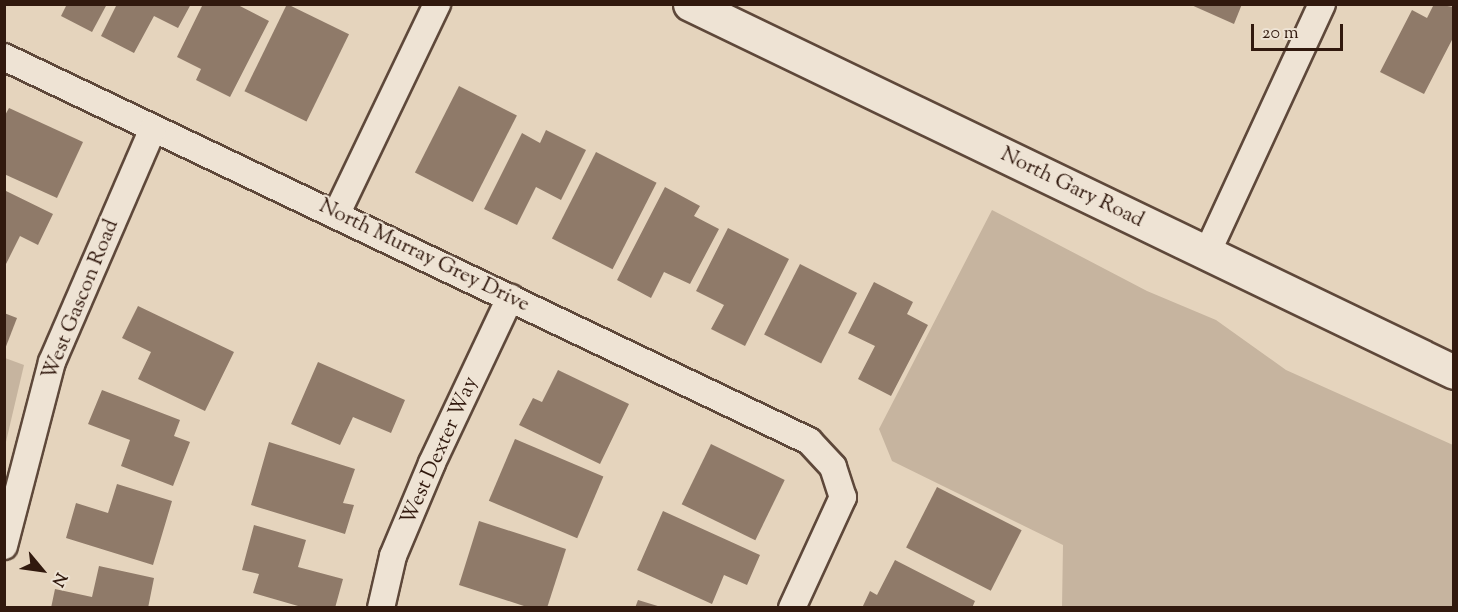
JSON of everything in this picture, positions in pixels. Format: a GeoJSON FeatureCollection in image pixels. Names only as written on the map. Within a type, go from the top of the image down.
{"type":"FeatureCollection","features":[{"type":"Feature","properties":{"kind":"main road","name":"North Gary Road"},"geometry":{"type":"LineString","coordinates":[[690,4],[1454,372]]}},
{"type":"Feature","properties":{"kind":"street"},"geometry":{"type":"LineString","coordinates":[[337,213],[437,4]]}},
{"type":"Feature","properties":{"kind":"street"},"geometry":{"type":"LineString","coordinates":[[1207,253],[1322,4]]}},
{"type":"Feature","properties":{"kind":"street","name":"North Murray Grey Drive"},"geometry":{"type":"LineString","coordinates":[[4,57],[153,129],[337,213],[809,441],[834,467],[843,497],[792,608]]}},
{"type":"Feature","properties":{"kind":"street","name":"West Gascon Road"},"geometry":{"type":"LineString","coordinates":[[4,546],[52,362],[153,129]]}},
{"type":"Feature","properties":{"kind":"street","name":"West Dexter Way"},"geometry":{"type":"LineString","coordinates":[[381,608],[393,556],[432,463],[510,298]]}},
{"type":"Feature","properties":{"kind":"shaded area"},"geometry":{"type":"Polygon","coordinates":[[[992,210],[1147,291],[1216,320],[1286,370],[1453,445],[1453,607],[1062,607],[1063,545],[892,461],[879,429],[992,210]]]}},
{"type":"Feature","properties":{"kind":"shaded area"},"geometry":{"type":"Polygon","coordinates":[[[4,358],[24,365],[5,446],[4,358]]]}},
{"type":"Feature","properties":{"kind":"building"},"geometry":{"type":"Polygon","coordinates":[[[67,4],[107,4],[92,32],[61,16],[67,4]]]}},
{"type":"Feature","properties":{"kind":"building"},"geometry":{"type":"Polygon","coordinates":[[[117,4],[191,4],[178,28],[154,16],[134,53],[101,36],[117,4]]]}},
{"type":"Feature","properties":{"kind":"building"},"geometry":{"type":"Polygon","coordinates":[[[203,4],[236,4],[269,21],[230,97],[196,80],[201,69],[177,57],[203,4]]]}},
{"type":"Feature","properties":{"kind":"building"},"geometry":{"type":"Polygon","coordinates":[[[287,4],[349,34],[306,121],[244,91],[287,4]]]}},
{"type":"Feature","properties":{"kind":"building"},"geometry":{"type":"Polygon","coordinates":[[[1189,4],[1242,4],[1234,24],[1189,4]]]}},
{"type":"Feature","properties":{"kind":"building"},"geometry":{"type":"Polygon","coordinates":[[[1434,4],[1454,7],[1454,36],[1424,94],[1380,72],[1412,10],[1427,18],[1434,4]]]}},
{"type":"Feature","properties":{"kind":"building"},"geometry":{"type":"Polygon","coordinates":[[[459,86],[517,116],[473,202],[415,172],[459,86]]]}},
{"type":"Feature","properties":{"kind":"building"},"geometry":{"type":"Polygon","coordinates":[[[9,108],[83,142],[57,198],[4,174],[4,117],[9,108]]]}},
{"type":"Feature","properties":{"kind":"building"},"geometry":{"type":"Polygon","coordinates":[[[546,130],[586,150],[561,200],[536,187],[517,225],[484,209],[522,133],[540,143],[546,130]]]}},
{"type":"Feature","properties":{"kind":"building"},"geometry":{"type":"Polygon","coordinates":[[[596,152],[657,183],[613,269],[552,238],[596,152]]]}},
{"type":"Feature","properties":{"kind":"building"},"geometry":{"type":"Polygon","coordinates":[[[665,187],[700,206],[694,216],[719,229],[690,284],[664,272],[651,298],[617,280],[665,187]]]}},
{"type":"Feature","properties":{"kind":"building"},"geometry":{"type":"Polygon","coordinates":[[[4,190],[53,214],[38,245],[20,236],[4,268],[4,190]]]}},
{"type":"Feature","properties":{"kind":"building"},"geometry":{"type":"Polygon","coordinates":[[[728,228],[789,259],[745,346],[711,329],[724,305],[696,291],[728,228]]]}},
{"type":"Feature","properties":{"kind":"building"},"geometry":{"type":"Polygon","coordinates":[[[800,264],[857,293],[821,363],[764,334],[800,264]]]}},
{"type":"Feature","properties":{"kind":"building"},"geometry":{"type":"Polygon","coordinates":[[[874,282],[913,302],[907,314],[928,325],[891,396],[858,379],[875,346],[848,333],[874,282]]]}},
{"type":"Feature","properties":{"kind":"building"},"geometry":{"type":"Polygon","coordinates":[[[138,306],[234,352],[205,411],[138,379],[151,352],[122,338],[138,306]]]}},
{"type":"Feature","properties":{"kind":"building"},"geometry":{"type":"Polygon","coordinates":[[[4,313],[17,318],[5,349],[4,349],[4,313]]]}},
{"type":"Feature","properties":{"kind":"building"},"geometry":{"type":"Polygon","coordinates":[[[318,362],[405,400],[391,433],[353,417],[340,445],[291,424],[318,362]]]}},
{"type":"Feature","properties":{"kind":"building"},"geometry":{"type":"Polygon","coordinates":[[[558,370],[629,404],[600,464],[519,425],[533,398],[542,402],[558,370]]]}},
{"type":"Feature","properties":{"kind":"building"},"geometry":{"type":"Polygon","coordinates":[[[102,390],[180,420],[174,436],[190,442],[173,486],[121,466],[130,440],[88,424],[102,390]]]}},
{"type":"Feature","properties":{"kind":"building"},"geometry":{"type":"Polygon","coordinates":[[[515,439],[603,477],[577,538],[489,501],[515,439]]]}},
{"type":"Feature","properties":{"kind":"building"},"geometry":{"type":"Polygon","coordinates":[[[269,442],[355,469],[343,503],[354,505],[345,534],[251,505],[269,442]]]}},
{"type":"Feature","properties":{"kind":"building"},"geometry":{"type":"Polygon","coordinates":[[[711,444],[785,480],[755,540],[682,504],[711,444]]]}},
{"type":"Feature","properties":{"kind":"building"},"geometry":{"type":"Polygon","coordinates":[[[117,484],[172,501],[153,565],[66,538],[76,503],[108,513],[117,484]]]}},
{"type":"Feature","properties":{"kind":"building"},"geometry":{"type":"Polygon","coordinates":[[[937,487],[1022,530],[991,591],[906,548],[937,487]]]}},
{"type":"Feature","properties":{"kind":"building"},"geometry":{"type":"Polygon","coordinates":[[[663,511],[760,555],[747,585],[724,575],[712,604],[637,570],[663,511]]]}},
{"type":"Feature","properties":{"kind":"building"},"geometry":{"type":"Polygon","coordinates":[[[479,521],[566,549],[547,608],[530,608],[459,585],[479,521]]]}},
{"type":"Feature","properties":{"kind":"building"},"geometry":{"type":"Polygon","coordinates":[[[254,525],[306,540],[298,567],[343,579],[335,608],[305,608],[253,593],[259,574],[242,570],[254,525]]]}},
{"type":"Feature","properties":{"kind":"building"},"geometry":{"type":"Polygon","coordinates":[[[895,560],[975,601],[972,608],[862,608],[870,591],[877,595],[895,560]]]}},
{"type":"Feature","properties":{"kind":"building"},"geometry":{"type":"Polygon","coordinates":[[[99,566],[154,578],[148,608],[51,608],[55,589],[92,597],[99,566]]]}},
{"type":"Feature","properties":{"kind":"building"},"geometry":{"type":"Polygon","coordinates":[[[638,600],[661,607],[661,608],[635,608],[638,600]]]}}]}
